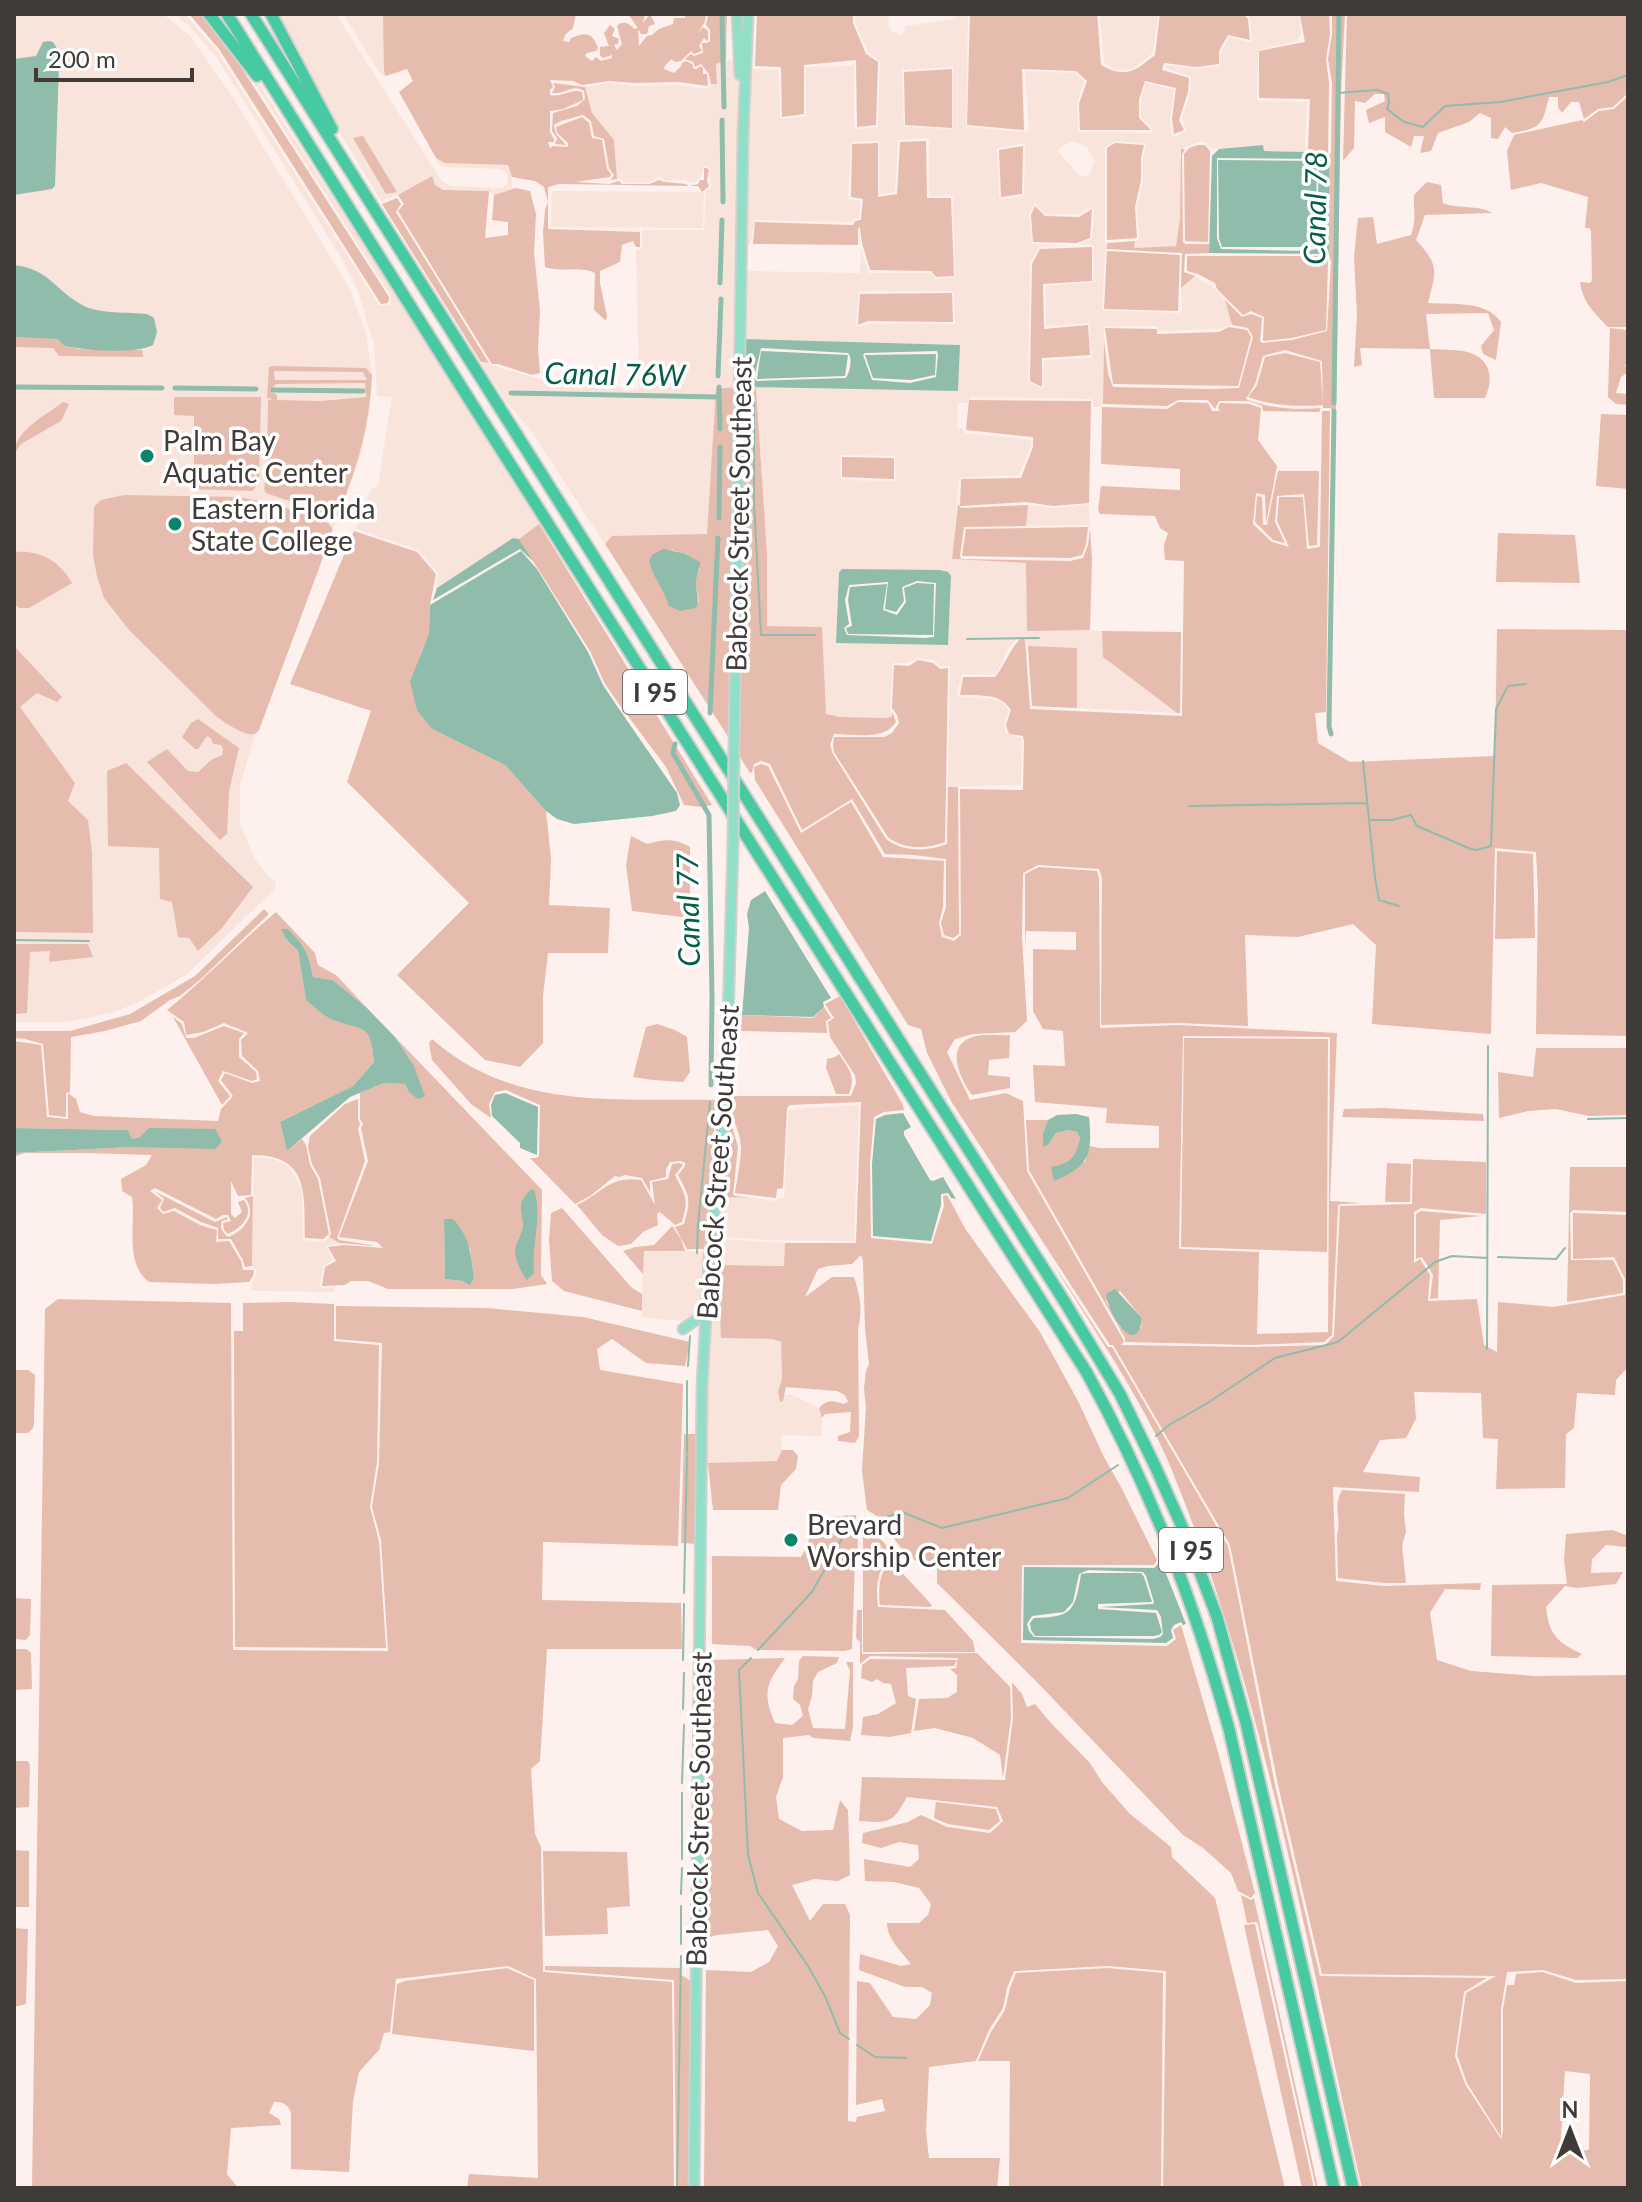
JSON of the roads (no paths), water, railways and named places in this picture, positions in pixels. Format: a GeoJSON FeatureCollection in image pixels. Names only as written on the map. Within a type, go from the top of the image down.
{"type":"FeatureCollection","features":[{"type":"Feature","properties":{"kind":"highway"},"geometry":{"type":"LineString","coordinates":[[209,14],[251,67],[319,170],[338,192]]}},
{"type":"Feature","properties":{"kind":"highway","name":"I 95"},"geometry":{"type":"LineString","coordinates":[[227,14],[1070,1346],[1109,1414],[1149,1495],[1209,1655],[1229,1729],[1334,2188]]}},
{"type":"Feature","properties":{"kind":"highway","name":"I 95"},"geometry":{"type":"LineString","coordinates":[[251,14],[1120,1394],[1187,1538],[1217,1617],[1236,1684],[1353,2188]]}},
{"type":"Feature","properties":{"kind":"highway"},"geometry":{"type":"LineString","coordinates":[[271,14],[341,146],[352,174]]}},
{"type":"Feature","properties":{"kind":"main road","name":"Babcock Street Southeast"},"geometry":{"type":"LineString","coordinates":[[737,14],[743,136]]}},
{"type":"Feature","properties":{"kind":"main road","name":"Babcock Street Southeast"},"geometry":{"type":"LineString","coordinates":[[694,2188],[702,1387],[712,1227],[726,1090],[733,844],[743,136],[748,14]]}},
{"type":"Feature","properties":{"kind":"main road"},"geometry":{"type":"LineString","coordinates":[[683,1329],[706,1313]]}},
{"type":"Feature","properties":{"kind":"water"},"geometry":{"type":"Polygon","coordinates":[[[49,41],[58,50],[59,64],[55,186],[14,195],[14,59],[36,56],[43,42],[49,41]]]}},
{"type":"Feature","properties":{"kind":"water"},"geometry":{"type":"Polygon","coordinates":[[[1263,145],[1264,151],[1308,152],[1326,158],[1329,165],[1329,256],[1209,253],[1212,156],[1219,149],[1263,145]],[[1217,158],[1217,238],[1221,249],[1316,249],[1319,165],[1315,159],[1217,158]]]}},
{"type":"Feature","properties":{"kind":"water"},"geometry":{"type":"Polygon","coordinates":[[[1218,160],[1314,161],[1317,165],[1315,247],[1222,247],[1219,239],[1218,160]]]}},
{"type":"Feature","properties":{"kind":"water"},"geometry":{"type":"Polygon","coordinates":[[[14,265],[36,271],[91,309],[147,314],[154,318],[157,332],[153,345],[134,350],[97,350],[64,346],[58,339],[14,337],[14,265]]]}},
{"type":"Feature","properties":{"kind":"water"},"geometry":{"type":"Polygon","coordinates":[[[743,339],[960,345],[958,391],[742,387],[743,339]],[[761,348],[754,378],[757,381],[846,378],[850,369],[848,353],[761,348]],[[937,351],[863,355],[872,380],[910,383],[936,377],[937,351]]]}},
{"type":"Feature","properties":{"kind":"water"},"geometry":{"type":"Polygon","coordinates":[[[761,351],[848,355],[845,376],[757,379],[761,351]]]}},
{"type":"Feature","properties":{"kind":"water"},"geometry":{"type":"Polygon","coordinates":[[[936,354],[935,375],[911,380],[873,378],[865,355],[936,354]]]}},
{"type":"Feature","properties":{"kind":"water"},"geometry":{"type":"Polygon","coordinates":[[[513,538],[519,539],[533,561],[520,549],[433,600],[437,588],[513,538]]]}},
{"type":"Feature","properties":{"kind":"water"},"geometry":{"type":"Polygon","coordinates":[[[663,549],[683,553],[700,562],[696,579],[696,608],[680,611],[669,606],[649,562],[652,555],[663,549]]]}},
{"type":"Feature","properties":{"kind":"water"},"geometry":{"type":"Polygon","coordinates":[[[521,551],[537,569],[588,652],[603,685],[677,793],[680,805],[676,811],[574,824],[557,819],[505,765],[432,729],[417,710],[410,682],[429,633],[430,605],[521,551]]]}},
{"type":"Feature","properties":{"kind":"water"},"geometry":{"type":"Polygon","coordinates":[[[842,569],[948,572],[951,576],[948,645],[836,643],[839,572],[842,569]],[[917,581],[902,587],[904,601],[896,612],[885,609],[888,582],[849,585],[845,600],[849,624],[844,628],[847,635],[934,637],[936,583],[917,581]]]}},
{"type":"Feature","properties":{"kind":"water"},"geometry":{"type":"Polygon","coordinates":[[[917,583],[934,584],[933,635],[848,634],[846,628],[852,626],[848,600],[850,587],[887,584],[883,610],[897,615],[906,602],[904,588],[917,583]]]}},
{"type":"Feature","properties":{"kind":"water"},"geometry":{"type":"Polygon","coordinates":[[[765,891],[831,998],[823,1002],[824,1007],[813,1017],[742,1015],[749,928],[747,914],[751,900],[765,891]]]}},
{"type":"Feature","properties":{"kind":"water"},"geometry":{"type":"Polygon","coordinates":[[[281,929],[288,929],[302,946],[313,977],[333,980],[395,1037],[413,1064],[425,1096],[418,1099],[405,1084],[384,1083],[350,1097],[287,1151],[280,1122],[353,1086],[374,1062],[370,1040],[363,1030],[328,1017],[306,1000],[298,951],[281,929]]]}},
{"type":"Feature","properties":{"kind":"water"},"geometry":{"type":"Polygon","coordinates":[[[505,1093],[538,1107],[537,1155],[520,1148],[520,1143],[492,1116],[491,1105],[495,1095],[505,1093]]]}},
{"type":"Feature","properties":{"kind":"water"},"geometry":{"type":"Polygon","coordinates":[[[903,1113],[911,1127],[904,1131],[904,1135],[930,1180],[943,1177],[956,1199],[948,1193],[941,1194],[931,1241],[873,1236],[872,1164],[876,1119],[903,1113]]]}},
{"type":"Feature","properties":{"kind":"water"},"geometry":{"type":"Polygon","coordinates":[[[1057,1115],[1089,1117],[1089,1150],[1082,1164],[1054,1181],[1051,1167],[1071,1158],[1080,1138],[1077,1132],[1068,1130],[1056,1133],[1043,1147],[1043,1133],[1048,1120],[1057,1115]]]}},
{"type":"Feature","properties":{"kind":"water"},"geometry":{"type":"Polygon","coordinates":[[[14,1128],[128,1130],[132,1139],[140,1137],[149,1128],[215,1129],[222,1141],[216,1149],[132,1147],[14,1153],[14,1128]]]}},
{"type":"Feature","properties":{"kind":"water"},"geometry":{"type":"Polygon","coordinates":[[[530,1190],[534,1190],[537,1220],[534,1273],[527,1280],[515,1250],[523,1228],[521,1204],[530,1190]]]}},
{"type":"Feature","properties":{"kind":"water"},"geometry":{"type":"Polygon","coordinates":[[[444,1219],[453,1219],[466,1239],[474,1278],[470,1285],[445,1279],[444,1219]]]}},
{"type":"Feature","properties":{"kind":"water"},"geometry":{"type":"Polygon","coordinates":[[[1115,1289],[1142,1318],[1134,1335],[1122,1329],[1111,1311],[1106,1294],[1115,1289]]]}},
{"type":"Feature","properties":{"kind":"water"},"geometry":{"type":"Polygon","coordinates":[[[1161,1561],[1186,1624],[1181,1622],[1174,1625],[1171,1630],[1173,1638],[1166,1643],[1023,1640],[1024,1567],[1154,1568],[1161,1561]],[[1088,1570],[1079,1574],[1073,1602],[1064,1612],[1032,1616],[1027,1624],[1029,1631],[1034,1637],[1160,1637],[1163,1634],[1157,1610],[1100,1607],[1153,1604],[1143,1572],[1088,1570]]]}},
{"type":"Feature","properties":{"kind":"water"},"geometry":{"type":"Polygon","coordinates":[[[1141,1573],[1152,1602],[1098,1604],[1098,1609],[1156,1613],[1162,1632],[1153,1636],[1035,1636],[1030,1623],[1034,1618],[1057,1616],[1070,1610],[1081,1574],[1141,1573]]]}},
{"type":"Feature","properties":{"kind":"waterway","name":"Canal 77"},"geometry":{"type":"LineString","coordinates":[[722,14],[724,107]]}},
{"type":"Feature","properties":{"kind":"waterway","name":"Canal 78"},"geometry":{"type":"LineString","coordinates":[[1334,403],[1339,14]]}},
{"type":"Feature","properties":{"kind":"waterway"},"geometry":{"type":"LineString","coordinates":[[1338,93],[1377,90],[1388,94],[1387,109],[1404,122],[1423,127],[1445,106],[1500,102],[1608,82],[1628,75]]}},
{"type":"Feature","properties":{"kind":"waterway","name":"Canal 77"},"geometry":{"type":"LineString","coordinates":[[722,120],[723,202]]}},
{"type":"Feature","properties":{"kind":"waterway","name":"Canal 77"},"geometry":{"type":"LineString","coordinates":[[720,283],[722,220]]}},
{"type":"Feature","properties":{"kind":"waterway","name":"Canal 77"},"geometry":{"type":"LineString","coordinates":[[718,376],[721,299]]}},
{"type":"Feature","properties":{"kind":"waterway","name":"Canal 76W"},"geometry":{"type":"LineString","coordinates":[[14,387],[162,388]]}},
{"type":"Feature","properties":{"kind":"waterway","name":"Canal 77"},"geometry":{"type":"LineString","coordinates":[[719,387],[720,429]]}},
{"type":"Feature","properties":{"kind":"waterway","name":"Canal 76W"},"geometry":{"type":"LineString","coordinates":[[175,388],[256,389]]}},
{"type":"Feature","properties":{"kind":"waterway","name":"Canal 76W"},"geometry":{"type":"LineString","coordinates":[[273,390],[363,391]]}},
{"type":"Feature","properties":{"kind":"waterway","name":"Canal 76W"},"geometry":{"type":"LineString","coordinates":[[511,393],[719,397]]}},
{"type":"Feature","properties":{"kind":"waterway"},"geometry":{"type":"LineString","coordinates":[[754,403],[754,503],[761,635],[815,635]]}},
{"type":"Feature","properties":{"kind":"waterway","name":"Canal 78"},"geometry":{"type":"LineString","coordinates":[[1331,734],[1334,411]]}},
{"type":"Feature","properties":{"kind":"waterway","name":"Canal 77"},"geometry":{"type":"LineString","coordinates":[[719,518],[720,447]]}},
{"type":"Feature","properties":{"kind":"waterway","name":"Canal 77"},"geometry":{"type":"LineString","coordinates":[[710,713],[718,538]]}},
{"type":"Feature","properties":{"kind":"waterway"},"geometry":{"type":"LineString","coordinates":[[967,639],[1039,638]]}},
{"type":"Feature","properties":{"kind":"waterway"},"geometry":{"type":"LineString","coordinates":[[1369,820],[1392,820],[1411,815],[1417,826],[1471,849],[1491,846],[1496,709],[1508,686],[1526,684]]}},
{"type":"Feature","properties":{"kind":"waterway","name":"Canal 77"},"geometry":{"type":"LineString","coordinates":[[675,744],[673,753],[709,815],[711,1085]]}},
{"type":"Feature","properties":{"kind":"waterway"},"geometry":{"type":"LineString","coordinates":[[1363,761],[1379,900],[1399,906]]}},
{"type":"Feature","properties":{"kind":"waterway"},"geometry":{"type":"LineString","coordinates":[[1189,806],[1367,803]]}},
{"type":"Feature","properties":{"kind":"waterway"},"geometry":{"type":"LineString","coordinates":[[14,940],[89,941]]}},
{"type":"Feature","properties":{"kind":"waterway"},"geometry":{"type":"LineString","coordinates":[[1487,1349],[1488,1046]]}},
{"type":"Feature","properties":{"kind":"waterway"},"geometry":{"type":"LineString","coordinates":[[697,1253],[710,1102]]}},
{"type":"Feature","properties":{"kind":"waterway"},"geometry":{"type":"LineString","coordinates":[[1588,1119],[1628,1118]]}},
{"type":"Feature","properties":{"kind":"waterway"},"geometry":{"type":"LineString","coordinates":[[1498,1257],[1556,1259],[1565,1248]]}},
{"type":"Feature","properties":{"kind":"waterway"},"geometry":{"type":"LineString","coordinates":[[1156,1436],[1275,1358],[1338,1342],[1435,1262],[1452,1256],[1487,1258]]}},
{"type":"Feature","properties":{"kind":"waterway"},"geometry":{"type":"LineString","coordinates":[[688,1366],[690,1336]]}},
{"type":"Feature","properties":{"kind":"waterway"},"geometry":{"type":"LineString","coordinates":[[687,1381],[687,1453]]}},
{"type":"Feature","properties":{"kind":"waterway"},"geometry":{"type":"LineString","coordinates":[[684,1593],[687,1456]]}},
{"type":"Feature","properties":{"kind":"waterway"},"geometry":{"type":"LineString","coordinates":[[886,1517],[902,1512],[942,1528],[1068,1498],[1118,1465]]}},
{"type":"Feature","properties":{"kind":"waterway"},"geometry":{"type":"LineString","coordinates":[[758,1650],[812,1592],[848,1528],[855,1526]]}},
{"type":"Feature","properties":{"kind":"waterway"},"geometry":{"type":"LineString","coordinates":[[683,1660],[684,1604]]}},
{"type":"Feature","properties":{"kind":"waterway"},"geometry":{"type":"LineString","coordinates":[[751,1658],[739,1670],[748,1855],[758,1893],[808,1966],[825,1996],[840,2033],[849,2039]]}},
{"type":"Feature","properties":{"kind":"waterway"},"geometry":{"type":"LineString","coordinates":[[683,1709],[684,1673]]}},
{"type":"Feature","properties":{"kind":"waterway"},"geometry":{"type":"LineString","coordinates":[[682,1783],[684,1725]]}},
{"type":"Feature","properties":{"kind":"waterway"},"geometry":{"type":"LineString","coordinates":[[682,1793],[682,1859]]}},
{"type":"Feature","properties":{"kind":"waterway"},"geometry":{"type":"LineString","coordinates":[[681,1894],[682,1868]]}},
{"type":"Feature","properties":{"kind":"waterway"},"geometry":{"type":"LineString","coordinates":[[681,1906],[681,1944]]}},
{"type":"Feature","properties":{"kind":"waterway"},"geometry":{"type":"LineString","coordinates":[[677,2188],[681,1956]]}},
{"type":"Feature","properties":{"kind":"waterway"},"geometry":{"type":"LineString","coordinates":[[857,2045],[875,2057],[906,2058]]}},
{"type":"Feature","properties":{"kind":"place","name":"Palm Bay Aquatic Center"},"geometry":{"type":"Point","coordinates":[147,456]}},
{"type":"Feature","properties":{"kind":"place","name":"Eastern Florida State College"},"geometry":{"type":"Point","coordinates":[175,524]}},
{"type":"Feature","properties":{"kind":"place","name":"Brevard Worship Center"},"geometry":{"type":"Point","coordinates":[791,1540]}}]}
